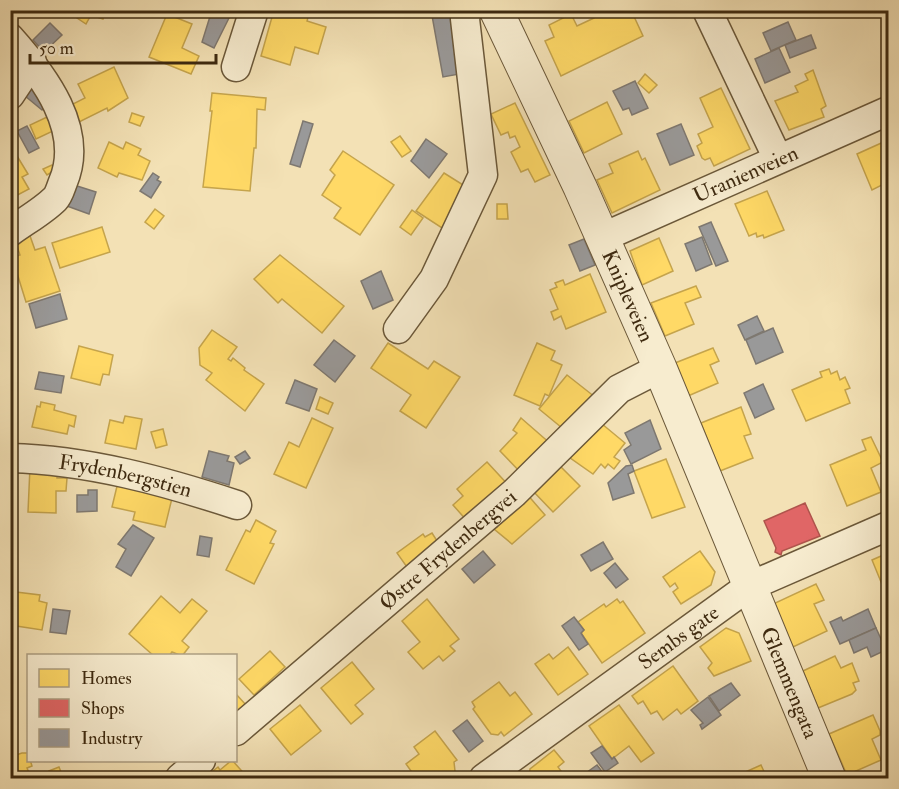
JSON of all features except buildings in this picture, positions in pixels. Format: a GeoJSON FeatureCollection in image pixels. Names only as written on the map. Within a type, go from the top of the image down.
{"type":"FeatureCollection","features":[{"type":"Feature","properties":{"kind":"street"},"geometry":{"type":"LineString","coordinates":[[236,67],[254,10]]}},
{"type":"Feature","properties":{"kind":"street"},"geometry":{"type":"LineString","coordinates":[[398,329],[434,279],[483,175],[465,19],[467,10]]}},
{"type":"Feature","properties":{"kind":"street","name":"Knipleveien"},"geometry":{"type":"LineString","coordinates":[[496,10],[580,187],[660,368],[748,586]]}},
{"type":"Feature","properties":{"kind":"street"},"geometry":{"type":"LineString","coordinates":[[707,10],[778,159]]}},
{"type":"Feature","properties":{"kind":"street"},"geometry":{"type":"LineString","coordinates":[[10,38],[32,62],[58,105],[69,142],[69,168],[57,197],[10,232]]}},
{"type":"Feature","properties":{"kind":"street"},"geometry":{"type":"LineString","coordinates":[[10,95],[32,62]]}},
{"type":"Feature","properties":{"kind":"street","name":"Uranienveien"},"geometry":{"type":"LineString","coordinates":[[601,238],[888,111]]}},
{"type":"Feature","properties":{"kind":"street","name":"Østre Frydenbergvei"},"geometry":{"type":"LineString","coordinates":[[237,730],[514,493],[619,390],[660,368]]}},
{"type":"Feature","properties":{"kind":"street","name":"Frydenbergstien"},"geometry":{"type":"LineString","coordinates":[[10,458],[44,459],[95,467],[179,486],[237,505]]}},
{"type":"Feature","properties":{"kind":"street","name":"Sembs gate"},"geometry":{"type":"LineString","coordinates":[[487,778],[748,586],[888,526]]}},
{"type":"Feature","properties":{"kind":"street","name":"Glemmengata"},"geometry":{"type":"LineString","coordinates":[[748,586],[829,778]]}},
{"type":"Feature","properties":{"kind":"street"},"geometry":{"type":"LineString","coordinates":[[180,778],[199,762]]}}]}
